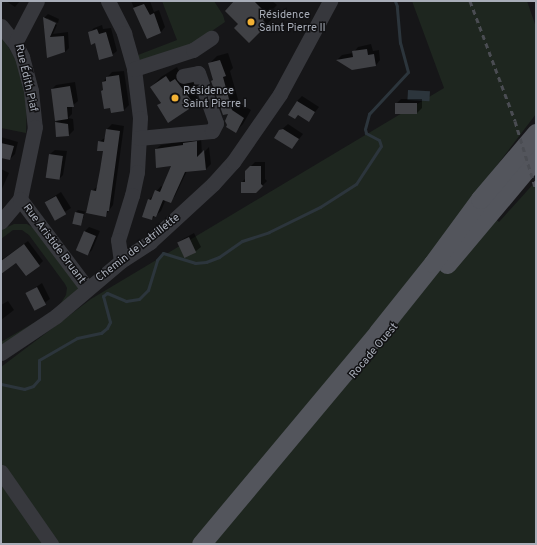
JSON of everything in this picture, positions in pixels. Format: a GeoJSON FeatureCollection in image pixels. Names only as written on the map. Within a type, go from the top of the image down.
{"type":"FeatureCollection","features":[{"type":"Feature","properties":{"kind":"main road"},"geometry":{"type":"LineString","coordinates":[[201,544],[378,332],[433,263],[480,199],[536,133]]}},
{"type":"Feature","properties":{"kind":"main road","name":"Rocade Ouest"},"geometry":{"type":"LineString","coordinates":[[213,544],[536,158]]}},
{"type":"Feature","properties":{"kind":"street","name":"Rue Édith Piaf"},"geometry":{"type":"LineString","coordinates":[[1,222],[20,199],[33,143],[34,116],[28,78],[15,43],[37,1]]}},
{"type":"Feature","properties":{"kind":"street"},"geometry":{"type":"LineString","coordinates":[[108,1],[124,33],[134,69],[140,118],[137,172],[132,195],[118,240],[121,260]]}},
{"type":"Feature","properties":{"kind":"street","name":"Chemin de Latrillette"},"geometry":{"type":"LineString","coordinates":[[1,353],[56,316],[121,260],[150,242],[188,209],[233,162],[280,94],[330,1]]}},
{"type":"Feature","properties":{"kind":"street"},"geometry":{"type":"LineString","coordinates":[[1,26],[15,43]]}},
{"type":"Feature","properties":{"kind":"street"},"geometry":{"type":"LineString","coordinates":[[134,69],[193,50],[211,38]]}},
{"type":"Feature","properties":{"kind":"street"},"geometry":{"type":"LineString","coordinates":[[139,138],[212,131],[216,123],[198,73],[183,76]]}},
{"type":"Feature","properties":{"kind":"street","name":"Rue Aristide Bruant"},"geometry":{"type":"LineString","coordinates":[[20,199],[87,288]]}},
{"type":"Feature","properties":{"kind":"street"},"geometry":{"type":"LineString","coordinates":[[1,472],[50,544]]}},
{"type":"Feature","properties":{"kind":"shaded area"},"geometry":{"type":"Polygon","coordinates":[[[162,1],[214,1],[223,15],[225,22],[190,46],[140,61],[138,55],[177,40],[162,1]]]}},
{"type":"Feature","properties":{"kind":"shaded area"},"geometry":{"type":"Polygon","coordinates":[[[412,1],[527,1],[536,27],[536,114],[472,198],[499,222],[536,181],[536,544],[1,544],[1,367],[91,299],[444,88],[412,1]]]}},
{"type":"Feature","properties":{"kind":"shaded area"},"geometry":{"type":"Polygon","coordinates":[[[1,34],[16,60],[27,98],[26,133],[1,128],[1,34]]]}},
{"type":"Feature","properties":{"kind":"shaded area"},"geometry":{"type":"Polygon","coordinates":[[[408,90],[430,91],[429,101],[407,100],[408,90]]]}},
{"type":"Feature","properties":{"kind":"shaded area"},"geometry":{"type":"Polygon","coordinates":[[[14,224],[27,224],[37,230],[79,285],[79,290],[62,308],[1,348],[1,342],[49,314],[59,306],[66,295],[67,288],[29,235],[22,230],[13,230],[1,239],[1,230],[14,224]]]}},
{"type":"Feature","properties":{"kind":"building","name":"Résidence Saint Pierre II"},"geometry":{"type":"Polygon","coordinates":[[[234,1],[254,1],[268,15],[263,20],[267,25],[249,43],[234,28],[238,24],[225,11],[234,1]]]}},
{"type":"Feature","properties":{"kind":"building"},"geometry":{"type":"Polygon","coordinates":[[[144,4],[150,15],[154,13],[161,33],[147,39],[133,8],[144,4]]]}},
{"type":"Feature","properties":{"kind":"building"},"geometry":{"type":"Polygon","coordinates":[[[43,17],[56,23],[50,37],[64,36],[65,52],[47,58],[43,17]]]}},
{"type":"Feature","properties":{"kind":"building"},"geometry":{"type":"Polygon","coordinates":[[[97,29],[99,34],[106,32],[113,56],[99,60],[95,43],[91,45],[88,32],[97,29]]]}},
{"type":"Feature","properties":{"kind":"building"},"geometry":{"type":"Polygon","coordinates":[[[367,49],[368,55],[374,54],[376,66],[352,70],[336,60],[353,57],[352,51],[367,49]]]}},
{"type":"Feature","properties":{"kind":"building"},"geometry":{"type":"Polygon","coordinates":[[[220,60],[226,76],[223,77],[232,110],[244,118],[236,133],[226,127],[227,125],[225,121],[228,114],[223,115],[211,81],[213,80],[208,63],[220,60]]]}},
{"type":"Feature","properties":{"kind":"building"},"geometry":{"type":"Polygon","coordinates":[[[119,75],[124,111],[111,113],[110,108],[104,109],[101,91],[103,90],[102,82],[106,81],[106,77],[119,75]]]}},
{"type":"Feature","properties":{"kind":"building","name":"Résidence Saint Pierre I"},"geometry":{"type":"Polygon","coordinates":[[[166,76],[170,82],[175,79],[191,100],[185,103],[189,109],[168,123],[157,105],[161,103],[150,87],[166,76]]]}},
{"type":"Feature","properties":{"kind":"building"},"geometry":{"type":"Polygon","coordinates":[[[70,86],[74,107],[67,107],[68,119],[55,121],[51,89],[70,86]]]}},
{"type":"Feature","properties":{"kind":"building"},"geometry":{"type":"Polygon","coordinates":[[[297,101],[315,112],[309,122],[298,115],[295,119],[288,115],[297,101]]]}},
{"type":"Feature","properties":{"kind":"building"},"geometry":{"type":"Polygon","coordinates":[[[395,103],[417,103],[417,114],[395,114],[395,103]]]}},
{"type":"Feature","properties":{"kind":"building"},"geometry":{"type":"Polygon","coordinates":[[[55,122],[68,124],[69,136],[56,137],[55,122]]]}},
{"type":"Feature","properties":{"kind":"building"},"geometry":{"type":"Polygon","coordinates":[[[106,129],[120,131],[109,211],[107,211],[106,217],[86,213],[91,190],[96,191],[100,170],[103,151],[97,151],[98,141],[104,142],[106,129]]]}},
{"type":"Feature","properties":{"kind":"building"},"geometry":{"type":"Polygon","coordinates":[[[283,129],[299,139],[292,149],[274,138],[279,130],[283,129]]]}},
{"type":"Feature","properties":{"kind":"building"},"geometry":{"type":"Polygon","coordinates":[[[197,141],[197,157],[204,150],[206,170],[185,172],[171,203],[163,200],[156,217],[153,216],[152,220],[142,217],[148,199],[151,200],[155,190],[160,192],[171,166],[156,168],[155,149],[183,145],[183,143],[197,141]]]}},
{"type":"Feature","properties":{"kind":"building"},"geometry":{"type":"Polygon","coordinates":[[[1,143],[14,146],[10,160],[1,158],[1,143]]]}},
{"type":"Feature","properties":{"kind":"building"},"geometry":{"type":"Polygon","coordinates":[[[49,154],[63,156],[60,180],[46,178],[49,154]]]}},
{"type":"Feature","properties":{"kind":"building"},"geometry":{"type":"Polygon","coordinates":[[[250,166],[261,166],[261,184],[263,186],[256,193],[241,193],[241,182],[245,182],[245,171],[250,166]]]}},
{"type":"Feature","properties":{"kind":"building"},"geometry":{"type":"Polygon","coordinates":[[[56,196],[66,214],[55,221],[45,202],[56,196]]]}},
{"type":"Feature","properties":{"kind":"building"},"geometry":{"type":"Polygon","coordinates":[[[75,212],[84,214],[81,226],[72,224],[75,212]]]}},
{"type":"Feature","properties":{"kind":"building"},"geometry":{"type":"Polygon","coordinates":[[[84,231],[96,236],[88,255],[76,250],[84,231]]]}},
{"type":"Feature","properties":{"kind":"building"},"geometry":{"type":"Polygon","coordinates":[[[189,237],[196,252],[184,258],[177,242],[189,237]]]}},
{"type":"Feature","properties":{"kind":"building"},"geometry":{"type":"Polygon","coordinates":[[[24,244],[40,266],[26,276],[16,263],[1,274],[1,261],[24,244]]]}},
{"type":"Feature","properties":{"kind":"building"},"geometry":{"type":"Polygon","coordinates":[[[37,287],[46,305],[34,311],[25,293],[37,287]]]}},
{"type":"Feature","properties":{"kind":"waterway"},"geometry":{"type":"LineString","coordinates":[[1,384],[24,389],[33,386],[39,379],[39,360],[77,338],[101,333],[107,328],[110,322],[103,296],[107,293],[126,301],[139,299],[148,290],[157,260],[163,253],[195,263],[206,262],[219,257],[242,241],[269,232],[320,207],[356,184],[381,146],[379,140],[366,133],[365,129],[369,114],[408,72],[400,43],[397,6],[395,1]]}},
{"type":"Feature","properties":{"kind":"railway"},"geometry":{"type":"LineString","coordinates":[[470,1],[515,121],[536,190]]}},
{"type":"Feature","properties":{"kind":"place","name":"Résidence Saint Pierre II"},"geometry":{"type":"Point","coordinates":[251,22]}},
{"type":"Feature","properties":{"kind":"place","name":"Résidence Saint Pierre I"},"geometry":{"type":"Point","coordinates":[175,98]}}]}
